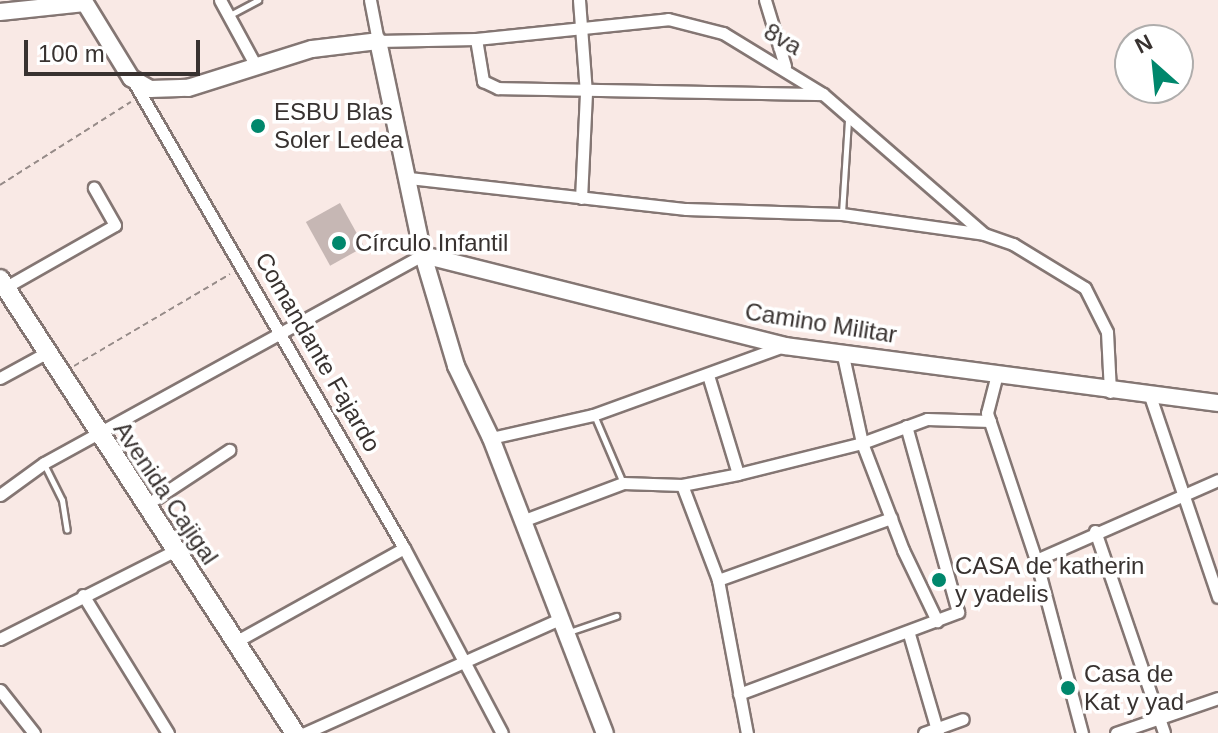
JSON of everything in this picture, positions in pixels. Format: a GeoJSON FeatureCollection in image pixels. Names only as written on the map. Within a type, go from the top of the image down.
{"type":"FeatureCollection","features":[{"type":"Feature","properties":{"kind":"main road"},"geometry":{"type":"LineString","coordinates":[[0,12],[86,1]]}},
{"type":"Feature","properties":{"kind":"main road","name":"Comandante Fajardo"},"geometry":{"type":"LineString","coordinates":[[86,1],[131,78]]}},
{"type":"Feature","properties":{"kind":"main road","name":"8va"},"geometry":{"type":"LineString","coordinates":[[131,78],[150,89],[188,88],[312,49],[378,41]]}},
{"type":"Feature","properties":{"kind":"main road"},"geometry":{"type":"LineString","coordinates":[[378,41],[423,255],[456,366],[491,438],[605,733]]}},
{"type":"Feature","properties":{"kind":"main road","name":"Camino Militar"},"geometry":{"type":"LineString","coordinates":[[423,255],[785,346],[842,351],[1110,392],[1218,403]]}},
{"type":"Feature","properties":{"kind":"main road","name":"Avenida Cajigal"},"geometry":{"type":"LineString","coordinates":[[3,283],[97,434],[237,641],[295,733]]}},
{"type":"Feature","properties":{"kind":"street"},"geometry":{"type":"LineString","coordinates":[[220,0],[256,66]]}},
{"type":"Feature","properties":{"kind":"street"},"geometry":{"type":"LineString","coordinates":[[370,0],[378,41]]}},
{"type":"Feature","properties":{"kind":"street"},"geometry":{"type":"LineString","coordinates":[[579,0],[586,93],[581,198]]}},
{"type":"Feature","properties":{"kind":"street"},"geometry":{"type":"LineString","coordinates":[[765,0],[785,66]]}},
{"type":"Feature","properties":{"kind":"street","name":"8va"},"geometry":{"type":"LineString","coordinates":[[378,41],[476,39],[668,19],[723,33],[785,66],[823,94],[984,234]]}},
{"type":"Feature","properties":{"kind":"street"},"geometry":{"type":"LineString","coordinates":[[476,39],[487,86],[586,93],[823,94]]}},
{"type":"Feature","properties":{"kind":"street","name":"Comandante Fajardo"},"geometry":{"type":"LineString","coordinates":[[131,78],[404,548],[502,733]]}},
{"type":"Feature","properties":{"kind":"street"},"geometry":{"type":"LineString","coordinates":[[409,178],[686,209],[842,214],[984,234],[1013,244],[1085,288],[1107,332],[1110,392]]}},
{"type":"Feature","properties":{"kind":"street"},"geometry":{"type":"LineString","coordinates":[[3,283],[115,225],[94,188]]}},
{"type":"Feature","properties":{"kind":"street"},"geometry":{"type":"LineString","coordinates":[[0,495],[44,463],[276,332],[423,255]]}},
{"type":"Feature","properties":{"kind":"street"},"geometry":{"type":"LineString","coordinates":[[491,438],[593,415],[785,346]]}},
{"type":"Feature","properties":{"kind":"street"},"geometry":{"type":"LineString","coordinates":[[842,351],[862,443],[937,621]]}},
{"type":"Feature","properties":{"kind":"street"},"geometry":{"type":"LineString","coordinates":[[0,378],[46,353]]}},
{"type":"Feature","properties":{"kind":"street"},"geometry":{"type":"LineString","coordinates":[[997,374],[990,421],[1036,560],[1082,733]]}},
{"type":"Feature","properties":{"kind":"street"},"geometry":{"type":"LineString","coordinates":[[708,375],[738,474]]}},
{"type":"Feature","properties":{"kind":"street"},"geometry":{"type":"LineString","coordinates":[[1150,396],[1218,597]]}},
{"type":"Feature","properties":{"kind":"street"},"geometry":{"type":"LineString","coordinates":[[522,521],[623,483],[682,485],[738,474],[862,443],[927,419],[990,421]]}},
{"type":"Feature","properties":{"kind":"street"},"geometry":{"type":"LineString","coordinates":[[739,694],[909,634],[958,612],[906,426]]}},
{"type":"Feature","properties":{"kind":"street"},"geometry":{"type":"LineString","coordinates":[[146,505],[229,450]]}},
{"type":"Feature","properties":{"kind":"street"},"geometry":{"type":"LineString","coordinates":[[1036,560],[1095,531],[1218,480]]}},
{"type":"Feature","properties":{"kind":"street"},"geometry":{"type":"LineString","coordinates":[[682,485],[718,580],[747,733]]}},
{"type":"Feature","properties":{"kind":"street"},"geometry":{"type":"LineString","coordinates":[[718,580],[891,518]]}},
{"type":"Feature","properties":{"kind":"street"},"geometry":{"type":"LineString","coordinates":[[1095,531],[1164,733]]}},
{"type":"Feature","properties":{"kind":"street"},"geometry":{"type":"LineString","coordinates":[[237,641],[404,548]]}},
{"type":"Feature","properties":{"kind":"street"},"geometry":{"type":"LineString","coordinates":[[0,639],[176,550]]}},
{"type":"Feature","properties":{"kind":"street"},"geometry":{"type":"LineString","coordinates":[[83,595],[168,733]]}},
{"type":"Feature","properties":{"kind":"street"},"geometry":{"type":"LineString","coordinates":[[305,733],[466,661],[562,626]]}},
{"type":"Feature","properties":{"kind":"street"},"geometry":{"type":"LineString","coordinates":[[909,634],[937,731]]}},
{"type":"Feature","properties":{"kind":"street"},"geometry":{"type":"LineString","coordinates":[[0,690],[34,733]]}},
{"type":"Feature","properties":{"kind":"street"},"geometry":{"type":"LineString","coordinates":[[1116,733],[1218,698]]}},
{"type":"Feature","properties":{"kind":"street"},"geometry":{"type":"LineString","coordinates":[[924,733],[937,731],[963,719]]}},
{"type":"Feature","properties":{"kind":"lane"},"geometry":{"type":"LineString","coordinates":[[229,16],[258,0]]}},
{"type":"Feature","properties":{"kind":"lane"},"geometry":{"type":"LineString","coordinates":[[842,214],[848,118]]}},
{"type":"Feature","properties":{"kind":"lane"},"geometry":{"type":"LineString","coordinates":[[593,415],[623,483]]}},
{"type":"Feature","properties":{"kind":"lane"},"geometry":{"type":"LineString","coordinates":[[44,463],[62,500],[67,530]]}},
{"type":"Feature","properties":{"kind":"lane"},"geometry":{"type":"LineString","coordinates":[[562,626],[616,616]]}},
{"type":"Feature","properties":{"kind":"path"},"geometry":{"type":"LineString","coordinates":[[0,185],[141,95]]}},
{"type":"Feature","properties":{"kind":"path"},"geometry":{"type":"LineString","coordinates":[[59,375],[241,268]]}},
{"type":"Feature","properties":{"kind":"building"},"geometry":{"type":"Polygon","coordinates":[[[340,203],[364,247],[330,266],[306,222],[340,203]]]}},
{"type":"Feature","properties":{"kind":"place","name":"ESBU Blas Soler Ledea"},"geometry":{"type":"Point","coordinates":[258,126]}},
{"type":"Feature","properties":{"kind":"place","name":"Círculo Infantil"},"geometry":{"type":"Point","coordinates":[339,243]}},
{"type":"Feature","properties":{"kind":"place","name":"CASA de katherin y yadelis"},"geometry":{"type":"Point","coordinates":[939,580]}},
{"type":"Feature","properties":{"kind":"place","name":"Casa de Kat y yad"},"geometry":{"type":"Point","coordinates":[1068,688]}}]}
